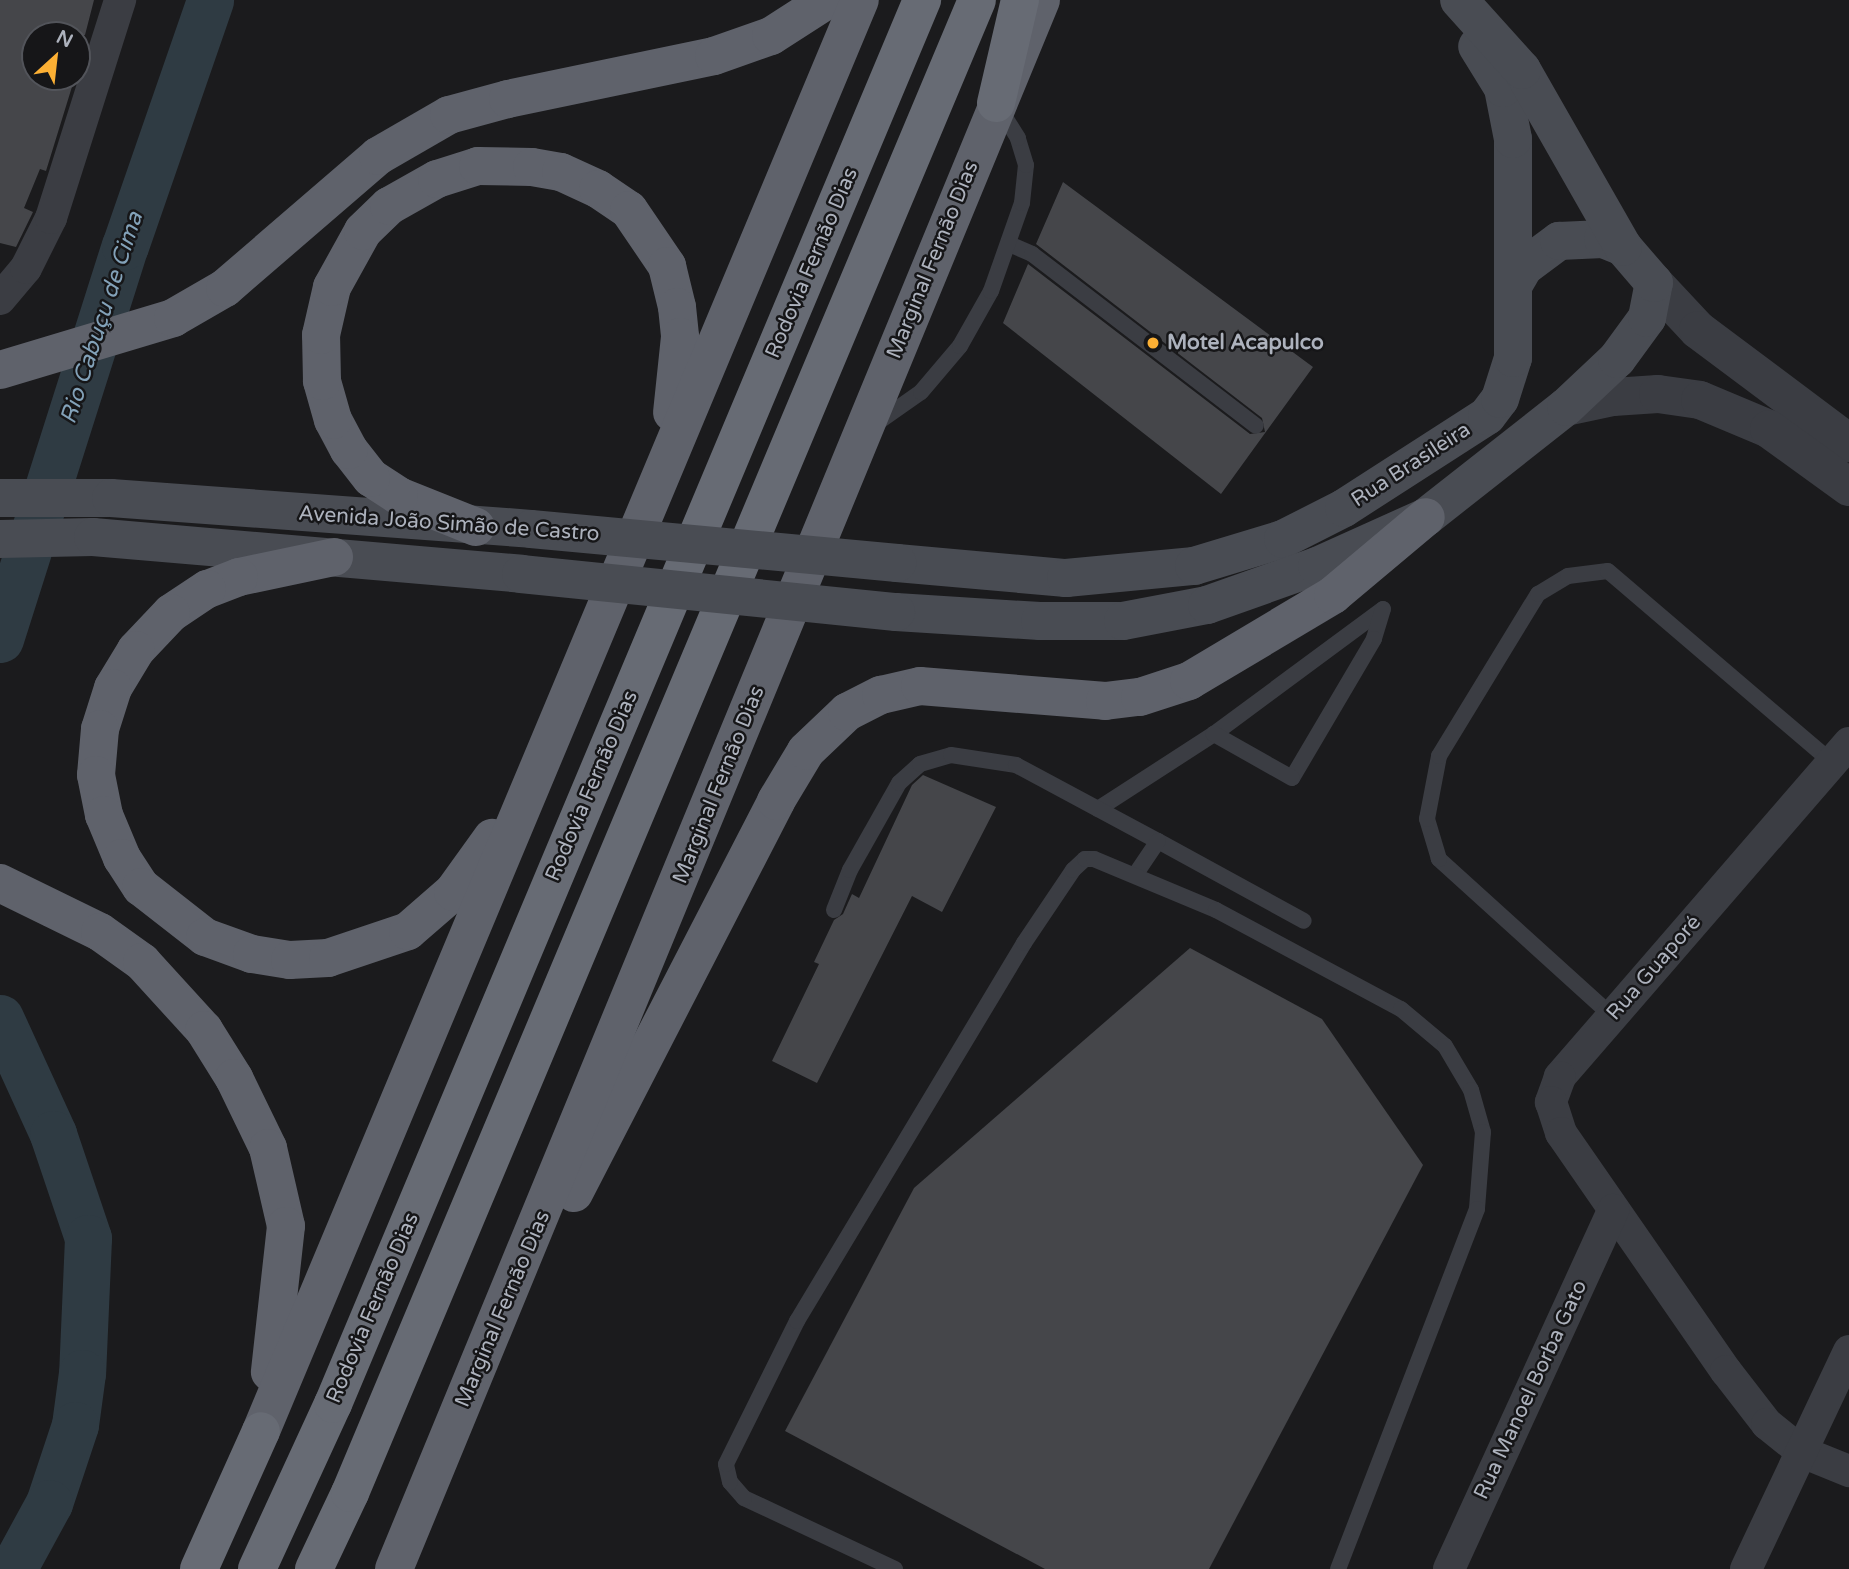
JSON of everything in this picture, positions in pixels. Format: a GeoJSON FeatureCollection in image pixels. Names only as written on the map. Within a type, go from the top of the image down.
{"type":"FeatureCollection","features":[{"type":"Feature","properties":{"kind":"highway"},"geometry":{"type":"LineString","coordinates":[[5,369],[173,318],[225,288],[378,156],[449,115],[508,99],[714,56],[771,36],[827,0]]}},
{"type":"Feature","properties":{"kind":"highway"},"geometry":{"type":"LineString","coordinates":[[199,1569],[261,1431],[860,0]]}},
{"type":"Feature","properties":{"kind":"highway","name":"Rodovia Fernão Dias"},"geometry":{"type":"LineString","coordinates":[[257,1569],[333,1404],[922,0]]}},
{"type":"Feature","properties":{"kind":"highway"},"geometry":{"type":"LineString","coordinates":[[314,1569],[355,1480],[977,0]]}},
{"type":"Feature","properties":{"kind":"highway"},"geometry":{"type":"LineString","coordinates":[[996,103],[1020,0]]}},
{"type":"Feature","properties":{"kind":"highway","name":"Marginal Fernão Dias"},"geometry":{"type":"LineString","coordinates":[[394,1569],[863,433],[996,103],[1041,0]]}},
{"type":"Feature","properties":{"kind":"highway"},"geometry":{"type":"LineString","coordinates":[[476,527],[399,496],[372,478],[338,430],[322,381],[321,335],[343,263],[363,231],[389,206],[437,179],[478,166],[532,167],[561,172],[598,189],[629,210],[667,266],[677,307],[678,369],[666,462]]}},
{"type":"Feature","properties":{"kind":"highway"},"geometry":{"type":"LineString","coordinates":[[527,1250],[556,1228],[694,968],[745,857],[776,801],[806,751],[847,712],[881,695],[920,686],[1105,701],[1140,697],[1189,681],[1333,595],[1426,517]]}},
{"type":"Feature","properties":{"kind":"highway"},"geometry":{"type":"LineString","coordinates":[[334,556],[239,577],[207,589],[171,613],[136,650],[113,688],[100,729],[96,775],[104,815],[141,887],[205,937],[252,954],[290,960],[328,958],[373,946],[408,931],[453,892],[536,776]]}},
{"type":"Feature","properties":{"kind":"highway"},"geometry":{"type":"LineString","coordinates":[[13,888],[100,932],[173,992],[234,1078],[268,1148],[286,1226],[283,1285],[261,1431]]}},
{"type":"Feature","properties":{"kind":"main road","name":"Rua Brasileira"},"geometry":{"type":"LineString","coordinates":[[897,563],[1017,577],[1102,578],[1194,566],[1283,539],[1371,492],[1487,416],[1509,379],[1513,286],[1513,139],[1506,100],[1474,42],[1432,0]]}},
{"type":"Feature","properties":{"kind":"main road"},"geometry":{"type":"LineString","coordinates":[[1458,0],[1522,70],[1623,247],[1654,283],[1647,318],[1638,335],[1566,407]]}},
{"type":"Feature","properties":{"kind":"main road"},"geometry":{"type":"LineString","coordinates":[[1513,286],[1524,267],[1559,241],[1603,239],[1623,247]]}},
{"type":"Feature","properties":{"kind":"main road","name":"Rua Brasileira"},"geometry":{"type":"LineString","coordinates":[[896,612],[1041,621],[1123,621],[1207,605],[1317,566],[1426,517],[1566,407]]}},
{"type":"Feature","properties":{"kind":"main road","name":"Avenida João Simão de Castro"},"geometry":{"type":"LineString","coordinates":[[0,498],[111,498],[476,527],[531,528],[897,563]]}},
{"type":"Feature","properties":{"kind":"main road","name":"Avenida João Simão de Castro"},"geometry":{"type":"LineString","coordinates":[[0,539],[93,537],[334,556],[896,612]]}},
{"type":"Feature","properties":{"kind":"street"},"geometry":{"type":"LineString","coordinates":[[0,299],[26,268],[51,218],[120,0]]}},
{"type":"Feature","properties":{"kind":"street"},"geometry":{"type":"LineString","coordinates":[[1654,283],[1698,330],[1849,443]]}},
{"type":"Feature","properties":{"kind":"street","name":"Rua Brasileira"},"geometry":{"type":"LineString","coordinates":[[1566,407],[1613,397],[1658,394],[1700,400],[1769,429],[1849,487]]}},
{"type":"Feature","properties":{"kind":"street","name":"Rua Guaporé"},"geometry":{"type":"LineString","coordinates":[[1841,752],[1555,1084],[1551,1110],[1561,1133],[1613,1210],[1726,1371],[1767,1424],[1802,1452],[1849,1471]]}},
{"type":"Feature","properties":{"kind":"street","name":"Rua Manoel Borba Gato"},"geometry":{"type":"LineString","coordinates":[[1449,1569],[1613,1210]]}},
{"type":"Feature","properties":{"kind":"street"},"geometry":{"type":"LineString","coordinates":[[1746,1569],[1849,1351]]}},
{"type":"Feature","properties":{"kind":"lane"},"geometry":{"type":"LineString","coordinates":[[863,433],[921,392],[960,346],[991,291],[1022,203],[1026,165],[1018,138],[996,103]]}},
{"type":"Feature","properties":{"kind":"lane"},"geometry":{"type":"LineString","coordinates":[[1009,244],[1032,254],[1256,426]]}},
{"type":"Feature","properties":{"kind":"lane"},"geometry":{"type":"LineString","coordinates":[[1612,1016],[1439,859],[1427,819],[1439,756],[1538,594],[1567,576],[1608,571],[1841,752]]}},
{"type":"Feature","properties":{"kind":"lane"},"geometry":{"type":"LineString","coordinates":[[1098,809],[1214,734],[1383,609],[1374,639],[1292,778],[1214,734]]}},
{"type":"Feature","properties":{"kind":"lane"},"geometry":{"type":"LineString","coordinates":[[834,910],[884,804],[899,783],[920,764],[951,755],[993,758],[1016,765],[1304,921]]}},
{"type":"Feature","properties":{"kind":"lane"},"geometry":{"type":"LineString","coordinates":[[1135,875],[1158,841]]}},
{"type":"Feature","properties":{"kind":"lane"},"geometry":{"type":"LineString","coordinates":[[895,1569],[744,1498],[730,1482],[726,1464],[797,1321],[1024,943],[1073,870],[1085,859],[1094,859],[1216,910],[1401,1009],[1445,1046],[1471,1090],[1483,1132],[1477,1209],[1338,1569]]}},
{"type":"Feature","properties":{"kind":"building"},"geometry":{"type":"Polygon","coordinates":[[[0,0],[94,0],[89,21],[21,21],[21,91],[71,91],[46,171],[40,169],[24,208],[33,212],[16,247],[0,243],[0,0]]]}},
{"type":"Feature","properties":{"kind":"building"},"geometry":{"type":"Polygon","coordinates":[[[1063,182],[1313,367],[1221,494],[1003,323],[1028,264],[1250,434],[1265,432],[1262,418],[1036,244],[1063,182]]]}},
{"type":"Feature","properties":{"kind":"building"},"geometry":{"type":"Polygon","coordinates":[[[923,775],[996,807],[942,912],[912,896],[817,1083],[772,1061],[819,964],[814,962],[834,920],[843,914],[852,894],[859,898],[912,785],[923,775]]]}},
{"type":"Feature","properties":{"kind":"building"},"geometry":{"type":"Polygon","coordinates":[[[1190,948],[1322,1019],[1423,1165],[1209,1569],[1045,1569],[785,1431],[914,1188],[1190,948]]]}},
{"type":"Feature","properties":{"kind":"waterway","name":"Rio Cabuçu de Cima"},"geometry":{"type":"LineString","coordinates":[[0,639],[125,246],[210,0]]}},
{"type":"Feature","properties":{"kind":"waterway","name":"Rio Cabuçu de Cima"},"geometry":{"type":"LineString","coordinates":[[0,1018],[53,1134],[88,1238],[82,1373],[75,1425],[49,1503],[13,1569]]}},
{"type":"Feature","properties":{"kind":"place","name":"Motel Acapulco"},"geometry":{"type":"Point","coordinates":[1153,343]}}]}
